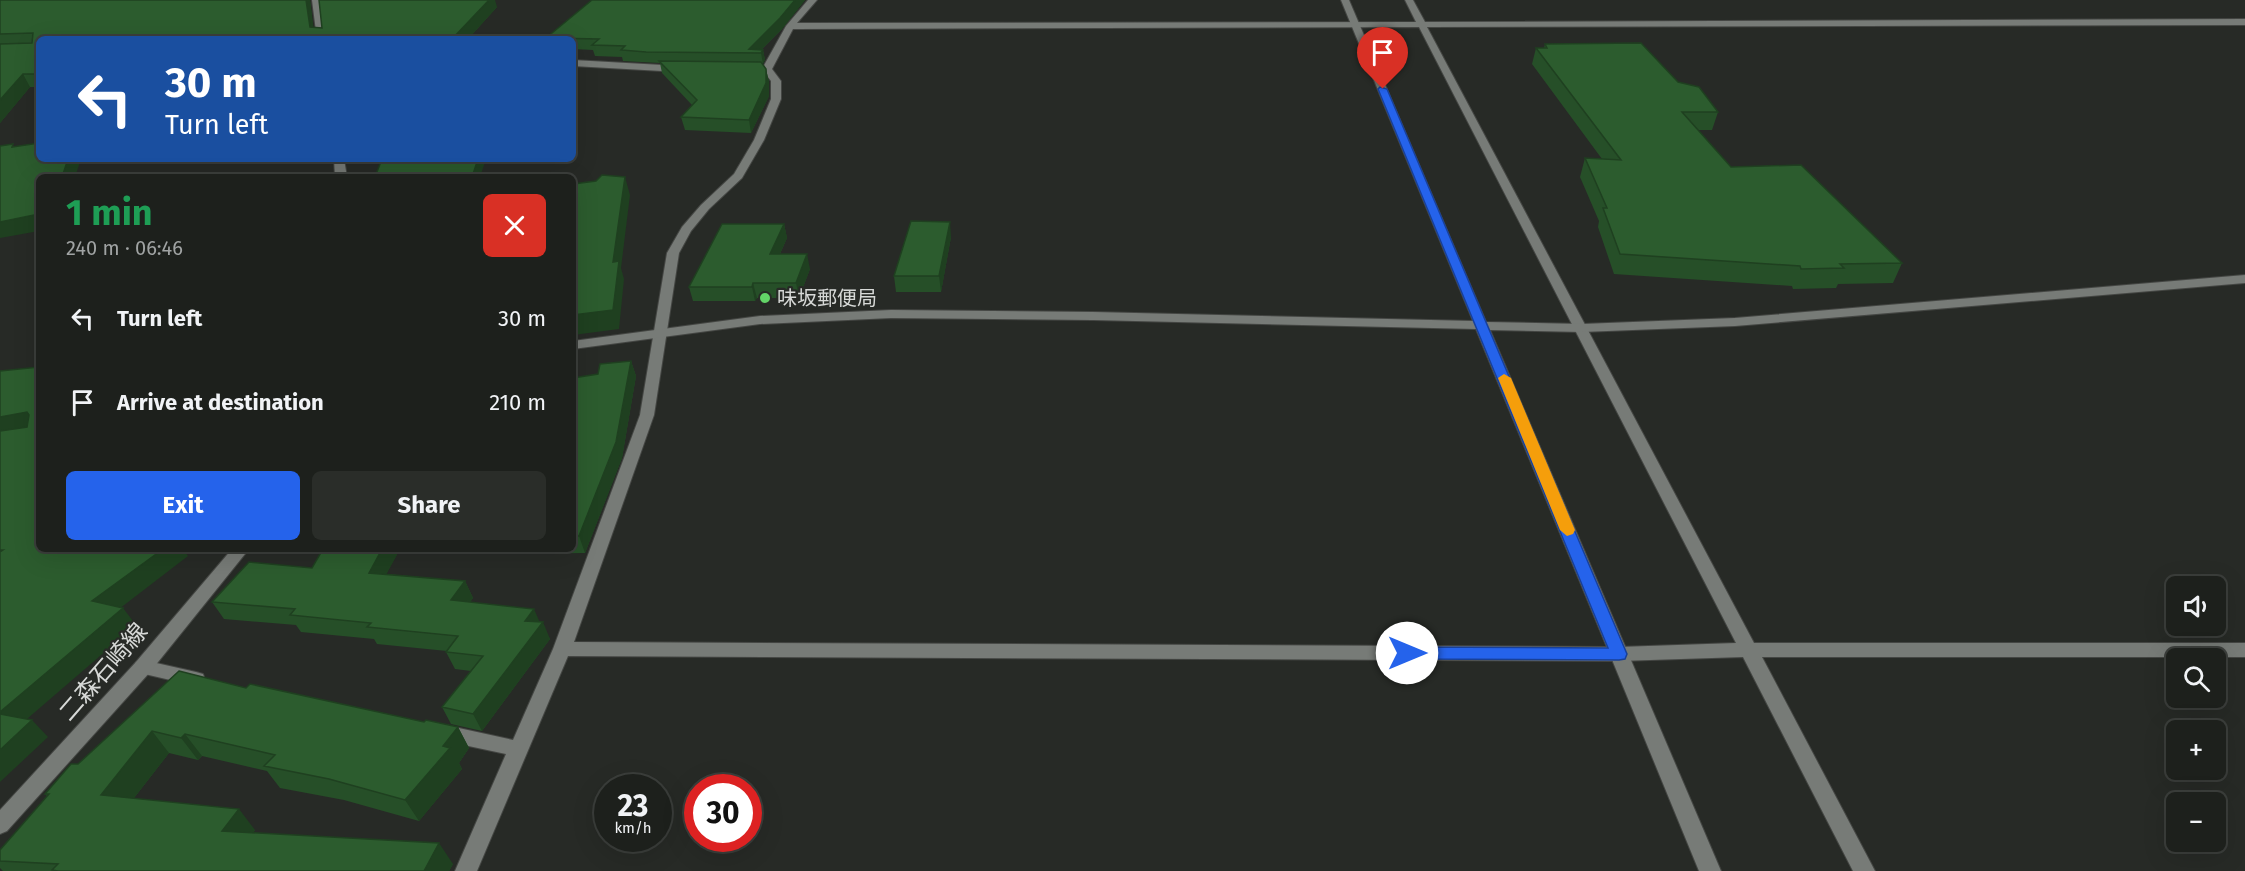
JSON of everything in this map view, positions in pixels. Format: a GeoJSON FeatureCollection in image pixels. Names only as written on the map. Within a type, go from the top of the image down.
{"type":"FeatureCollection","features":[{"type":"Feature","properties":{"kind":"street"},"geometry":{"type":"LineString","coordinates":[[316,0],[321,36]]}},
{"type":"Feature","properties":{"kind":"street"},"geometry":{"type":"LineString","coordinates":[[466,871],[562,649],[647,415],[673,254],[686,230],[705,207],[738,176],[774,106],[776,81],[764,70],[790,26],[813,0]]}},
{"type":"Feature","properties":{"kind":"street"},"geometry":{"type":"LineString","coordinates":[[1345,0],[1710,871]]}},
{"type":"Feature","properties":{"kind":"street"},"geometry":{"type":"LineString","coordinates":[[1409,0],[1864,871]]}},
{"type":"Feature","properties":{"kind":"street"},"geometry":{"type":"LineString","coordinates":[[790,26],[2245,22]]}},
{"type":"Feature","properties":{"kind":"street"},"geometry":{"type":"LineString","coordinates":[[576,63],[693,69]]}},
{"type":"Feature","properties":{"kind":"street"},"geometry":{"type":"LineString","coordinates":[[576,345],[760,320],[891,314],[1093,316],[1581,328],[1735,322],[2245,279]]}},
{"type":"Feature","properties":{"kind":"street","name":"二森石崎線"},"geometry":{"type":"LineString","coordinates":[[0,825],[143,667],[239,552]]}},
{"type":"Feature","properties":{"kind":"street"},"geometry":{"type":"LineString","coordinates":[[562,649],[1619,654],[1750,650],[2245,650]]}},
{"type":"Feature","properties":{"kind":"street"},"geometry":{"type":"LineString","coordinates":[[143,667],[211,682]]}},
{"type":"Feature","properties":{"kind":"street"},"geometry":{"type":"LineString","coordinates":[[428,729],[519,749]]}},
{"type":"Feature","properties":{"kind":"building"},"geometry":{"type":"Polygon","coordinates":[[[0,0],[306,0],[310,27],[322,28],[319,0],[489,0],[455,36],[36,36],[36,74],[23,74],[0,100],[0,44],[32,43],[33,33],[0,34],[0,0]]]}},
{"type":"Feature","properties":{"kind":"building"},"geometry":{"type":"Polygon","coordinates":[[[592,0],[795,0],[749,49],[763,50],[761,53],[646,52],[621,50],[625,46],[592,45],[599,39],[548,36],[592,0]]]}},
{"type":"Feature","properties":{"kind":"building"},"geometry":{"type":"Polygon","coordinates":[[[1641,43],[1678,82],[1699,87],[1718,112],[1682,112],[1731,167],[1801,165],[1902,263],[1840,264],[1844,268],[1801,269],[1800,266],[1620,254],[1603,208],[1607,208],[1585,158],[1621,160],[1536,48],[1547,48],[1545,44],[1641,43]]]}},
{"type":"Feature","properties":{"kind":"building"},"geometry":{"type":"Polygon","coordinates":[[[659,61],[761,62],[766,69],[766,83],[749,120],[681,117],[697,100],[659,61]]]}},
{"type":"Feature","properties":{"kind":"building"},"geometry":{"type":"Polygon","coordinates":[[[36,143],[36,162],[67,162],[63,174],[36,174],[36,215],[0,222],[0,146],[13,144],[12,147],[36,143]]]}},
{"type":"Feature","properties":{"kind":"building"},"geometry":{"type":"Polygon","coordinates":[[[381,162],[477,162],[473,174],[376,174],[381,162]]]}},
{"type":"Feature","properties":{"kind":"building"},"geometry":{"type":"Polygon","coordinates":[[[602,175],[625,177],[613,262],[619,261],[613,310],[576,315],[576,184],[596,181],[602,175]]]}},
{"type":"Feature","properties":{"kind":"building"},"geometry":{"type":"Polygon","coordinates":[[[911,221],[950,222],[939,276],[894,276],[911,221]]]}},
{"type":"Feature","properties":{"kind":"building"},"geometry":{"type":"Polygon","coordinates":[[[722,224],[784,224],[770,254],[807,254],[796,283],[753,283],[752,287],[689,287],[722,224]]]}},
{"type":"Feature","properties":{"kind":"building"},"geometry":{"type":"Polygon","coordinates":[[[631,361],[616,442],[579,536],[576,536],[576,378],[598,374],[600,364],[631,361]]]}},
{"type":"Feature","properties":{"kind":"building"},"geometry":{"type":"Polygon","coordinates":[[[36,367],[36,552],[159,552],[92,601],[123,608],[0,712],[0,552],[3,550],[0,550],[0,431],[27,427],[29,415],[27,412],[0,417],[0,371],[36,367]]]}},
{"type":"Feature","properties":{"kind":"building"},"geometry":{"type":"Polygon","coordinates":[[[321,552],[380,552],[369,573],[465,581],[451,600],[534,609],[525,621],[543,622],[473,714],[442,707],[483,656],[446,652],[458,636],[367,627],[371,623],[290,615],[295,609],[212,602],[249,562],[312,568],[321,552]]]}},
{"type":"Feature","properties":{"kind":"building"},"geometry":{"type":"Polygon","coordinates":[[[179,671],[246,688],[250,684],[424,722],[426,720],[458,727],[443,746],[450,748],[405,800],[329,779],[264,766],[275,755],[185,734],[181,738],[152,731],[101,795],[239,809],[222,831],[439,843],[424,871],[58,871],[52,870],[58,864],[0,861],[0,850],[49,794],[45,794],[71,764],[78,764],[179,671]]]}},
{"type":"Feature","properties":{"kind":"building"},"geometry":{"type":"Polygon","coordinates":[[[0,714],[32,720],[0,750],[0,714]]]}},
{"type":"Feature","properties":{"kind":"slow traffic"},"geometry":{"type":"LineString","coordinates":[[1504,378],[1567,530]]}},
{"type":"Feature","properties":{"kind":"place","name":"味坂郵便局"},"geometry":{"type":"Point","coordinates":[765,298]}},
{"type":"Feature","properties":{"kind":"route"},"geometry":{"type":"LineString","coordinates":[[1383,89],[1619,654],[1407,653]]}}]}
